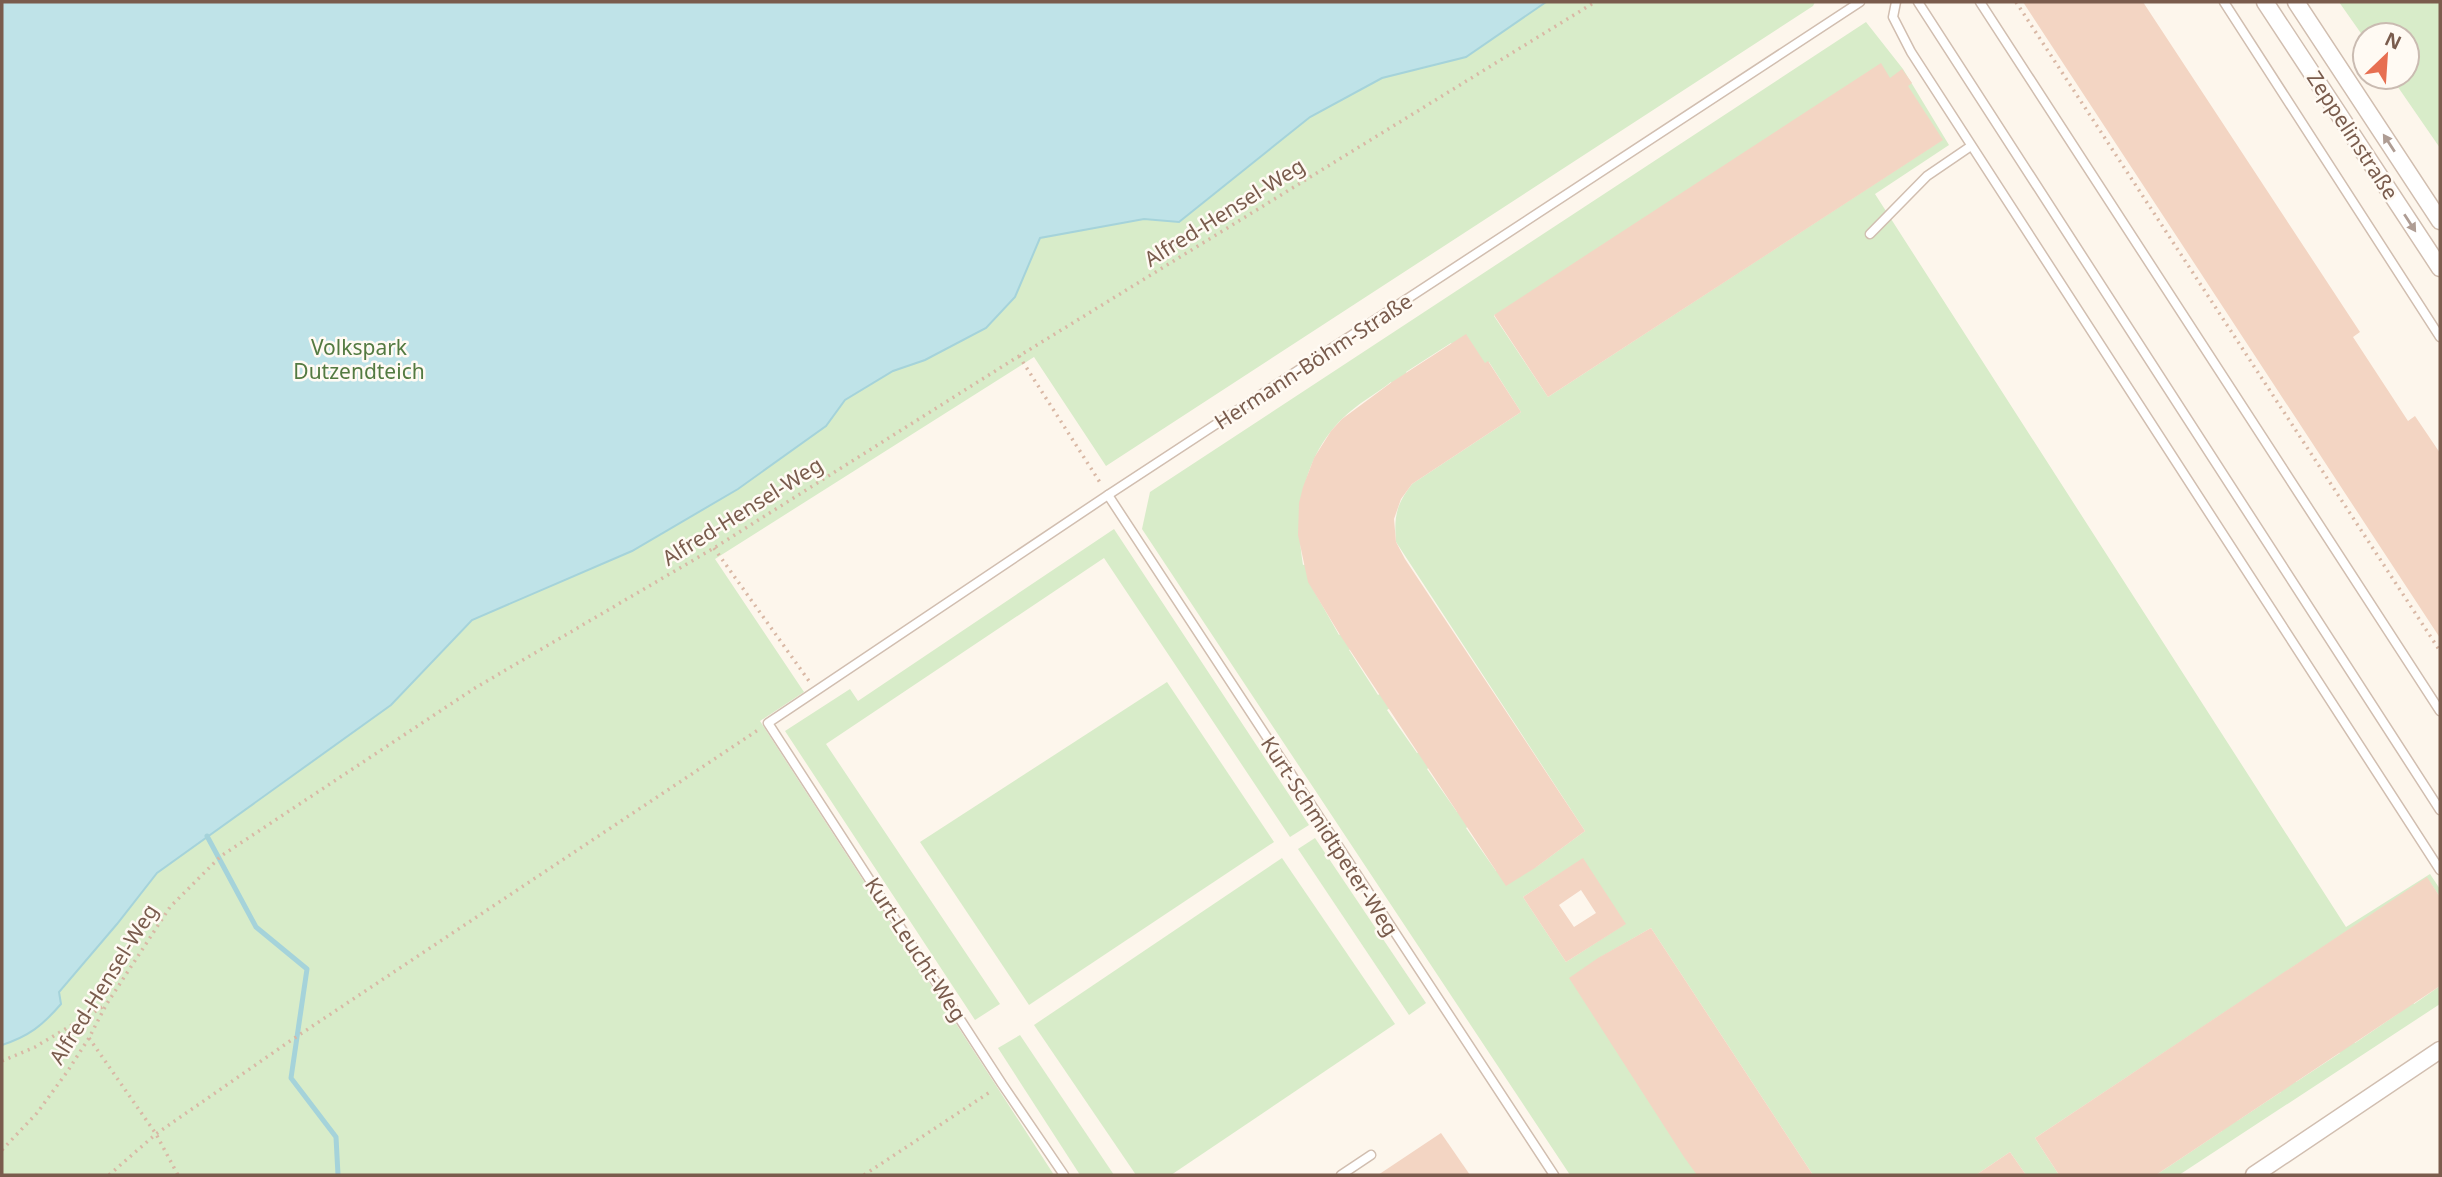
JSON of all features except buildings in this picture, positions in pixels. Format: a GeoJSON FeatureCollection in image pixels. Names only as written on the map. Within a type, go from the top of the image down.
{"type":"FeatureCollection","features":[{"type":"Feature","properties":{"kind":"street","name":"Zeppelinstraße"},"geometry":{"type":"LineString","coordinates":[[2265,2],[2440,268]]}},
{"type":"Feature","properties":{"kind":"street","name":"Zeppelinstraße"},"geometry":{"type":"LineString","coordinates":[[2296,2],[2440,221]]}},
{"type":"Feature","properties":{"kind":"street"},"geometry":{"type":"LineString","coordinates":[[2254,1175],[2440,1050]]}},
{"type":"Feature","properties":{"kind":"lane","name":"Hermann-Böhm-Straße"},"geometry":{"type":"LineString","coordinates":[[768,723],[1108,495],[1860,2]]}},
{"type":"Feature","properties":{"kind":"lane"},"geometry":{"type":"LineString","coordinates":[[1896,2],[1893,17],[1911,52],[2440,870]]}},
{"type":"Feature","properties":{"kind":"lane"},"geometry":{"type":"LineString","coordinates":[[1918,2],[2440,810]]}},
{"type":"Feature","properties":{"kind":"lane"},"geometry":{"type":"LineString","coordinates":[[1980,2],[2440,711]]}},
{"type":"Feature","properties":{"kind":"lane"},"geometry":{"type":"LineString","coordinates":[[2224,2],[2440,337]]}},
{"type":"Feature","properties":{"kind":"lane"},"geometry":{"type":"LineString","coordinates":[[1870,234],[1927,176],[1970,146]]}},
{"type":"Feature","properties":{"kind":"lane","name":"Kurt-Schmidtpeter-Weg"},"geometry":{"type":"LineString","coordinates":[[1108,495],[1554,1175]]}},
{"type":"Feature","properties":{"kind":"lane","name":"Kurt-Leucht-Weg"},"geometry":{"type":"LineString","coordinates":[[768,723],[1064,1175]]}},
{"type":"Feature","properties":{"kind":"lane"},"geometry":{"type":"LineString","coordinates":[[1341,1175],[1371,1155]]}},
{"type":"Feature","properties":{"kind":"path","name":"Alfred-Hensel-Weg"},"geometry":{"type":"LineString","coordinates":[[2,1150],[37,1113],[89,1038],[106,1004],[170,906],[221,856],[475,688],[714,548],[1019,356],[1595,2]]}},
{"type":"Feature","properties":{"kind":"path"},"geometry":{"type":"LineString","coordinates":[[2016,2],[2440,651]]}},
{"type":"Feature","properties":{"kind":"path"},"geometry":{"type":"LineString","coordinates":[[1019,356],[1108,495]]}},
{"type":"Feature","properties":{"kind":"path"},"geometry":{"type":"LineString","coordinates":[[714,548],[816,692]]}},
{"type":"Feature","properties":{"kind":"path"},"geometry":{"type":"LineString","coordinates":[[109,1175],[156,1134],[290,1041],[768,723]]}},
{"type":"Feature","properties":{"kind":"path"},"geometry":{"type":"LineString","coordinates":[[2,1061],[35,1047],[106,1004]]}},
{"type":"Feature","properties":{"kind":"path"},"geometry":{"type":"LineString","coordinates":[[89,1038],[156,1134],[178,1175]]}},
{"type":"Feature","properties":{"kind":"path"},"geometry":{"type":"LineString","coordinates":[[864,1175],[1002,1084]]}},
{"type":"Feature","properties":{"kind":"green space","name":"Volkspark Dutzendteich"},"geometry":{"type":"Polygon","coordinates":[[[2,2],[1815,2],[1813,6],[1106,466],[1034,357],[715,559],[804,692],[760,721],[1054,1175],[2,1175],[2,2]]]}},
{"type":"Feature","properties":{"kind":"green space"},"geometry":{"type":"Polygon","coordinates":[[[2339,2],[2440,2],[2440,148],[2401,91],[2421,91],[2421,21],[2352,21],[2339,2]]]}},
{"type":"Feature","properties":{"kind":"green space"},"geometry":{"type":"Polygon","coordinates":[[[1866,22],[1903,69],[1949,145],[1875,194],[2346,927],[2430,874],[2440,889],[2440,897],[2427,878],[2035,1138],[2059,1175],[2026,1175],[2010,1152],[1976,1175],[1813,1175],[1651,928],[1599,958],[1697,1175],[1570,1175],[1142,529],[1150,492],[1866,22]],[[1942,140],[1494,315],[1494,316],[1548,397],[1942,140]],[[1451,343],[1406,372],[1425,402],[1411,411],[1391,382],[1343,418],[1329,433],[1319,450],[1310,468],[1301,505],[1300,545],[1303,565],[1337,555],[1309,582],[1339,635],[1370,617],[1379,631],[1349,650],[1378,695],[1408,677],[1417,691],[1387,710],[1417,753],[1448,735],[1457,750],[1427,769],[1457,812],[1496,809],[1466,828],[1496,871],[1536,867],[1585,831],[1396,542],[1395,533],[1399,505],[1412,484],[1521,412],[1489,362],[1471,373],[1451,343]],[[1583,859],[1523,897],[1566,962],[1625,924],[1583,859]]]}},
{"type":"Feature","properties":{"kind":"green space"},"geometry":{"type":"Polygon","coordinates":[[[1114,529],[1309,825],[1290,837],[1104,558],[826,744],[1000,1004],[975,1020],[785,731],[850,689],[858,701],[1114,529]]]}},
{"type":"Feature","properties":{"kind":"green space"},"geometry":{"type":"Polygon","coordinates":[[[1167,682],[1274,842],[1029,1005],[920,842],[1167,682]]]}},
{"type":"Feature","properties":{"kind":"green space"},"geometry":{"type":"Polygon","coordinates":[[[1315,838],[1426,1003],[1409,1015],[1298,849],[1315,838]]]}},
{"type":"Feature","properties":{"kind":"green space"},"geometry":{"type":"Polygon","coordinates":[[[1282,858],[1395,1024],[1171,1175],[1136,1175],[1034,1025],[1282,858]]]}},
{"type":"Feature","properties":{"kind":"green space"},"geometry":{"type":"Polygon","coordinates":[[[2395,976],[2414,1004],[2440,986],[2440,1004],[2179,1175],[2156,1175],[2222,1131],[2203,1102],[2237,1121],[2281,1092],[2262,1063],[2296,1082],[2340,1053],[2321,1025],[2355,1043],[2399,1013],[2381,985],[2395,976]]]}},
{"type":"Feature","properties":{"kind":"green space"},"geometry":{"type":"Polygon","coordinates":[[[1020,1035],[1114,1175],[1080,1175],[998,1048],[1020,1035]]]}},
{"type":"Feature","properties":{"kind":"water","name":"Volkspark Dutzendteich"},"geometry":{"type":"Polygon","coordinates":[[[2,2],[1546,2],[1466,57],[1382,78],[1310,117],[1179,222],[1144,219],[1040,238],[1015,297],[986,328],[925,360],[893,371],[845,400],[826,426],[738,489],[632,551],[472,620],[391,705],[157,873],[59,992],[61,1004],[54,1012],[28,1034],[2,1045],[2,2]]]}},
{"type":"Feature","properties":{"kind":"waterway"},"geometry":{"type":"LineString","coordinates":[[207,836],[256,927],[307,969],[291,1078],[336,1137],[338,1175]]}}]}
